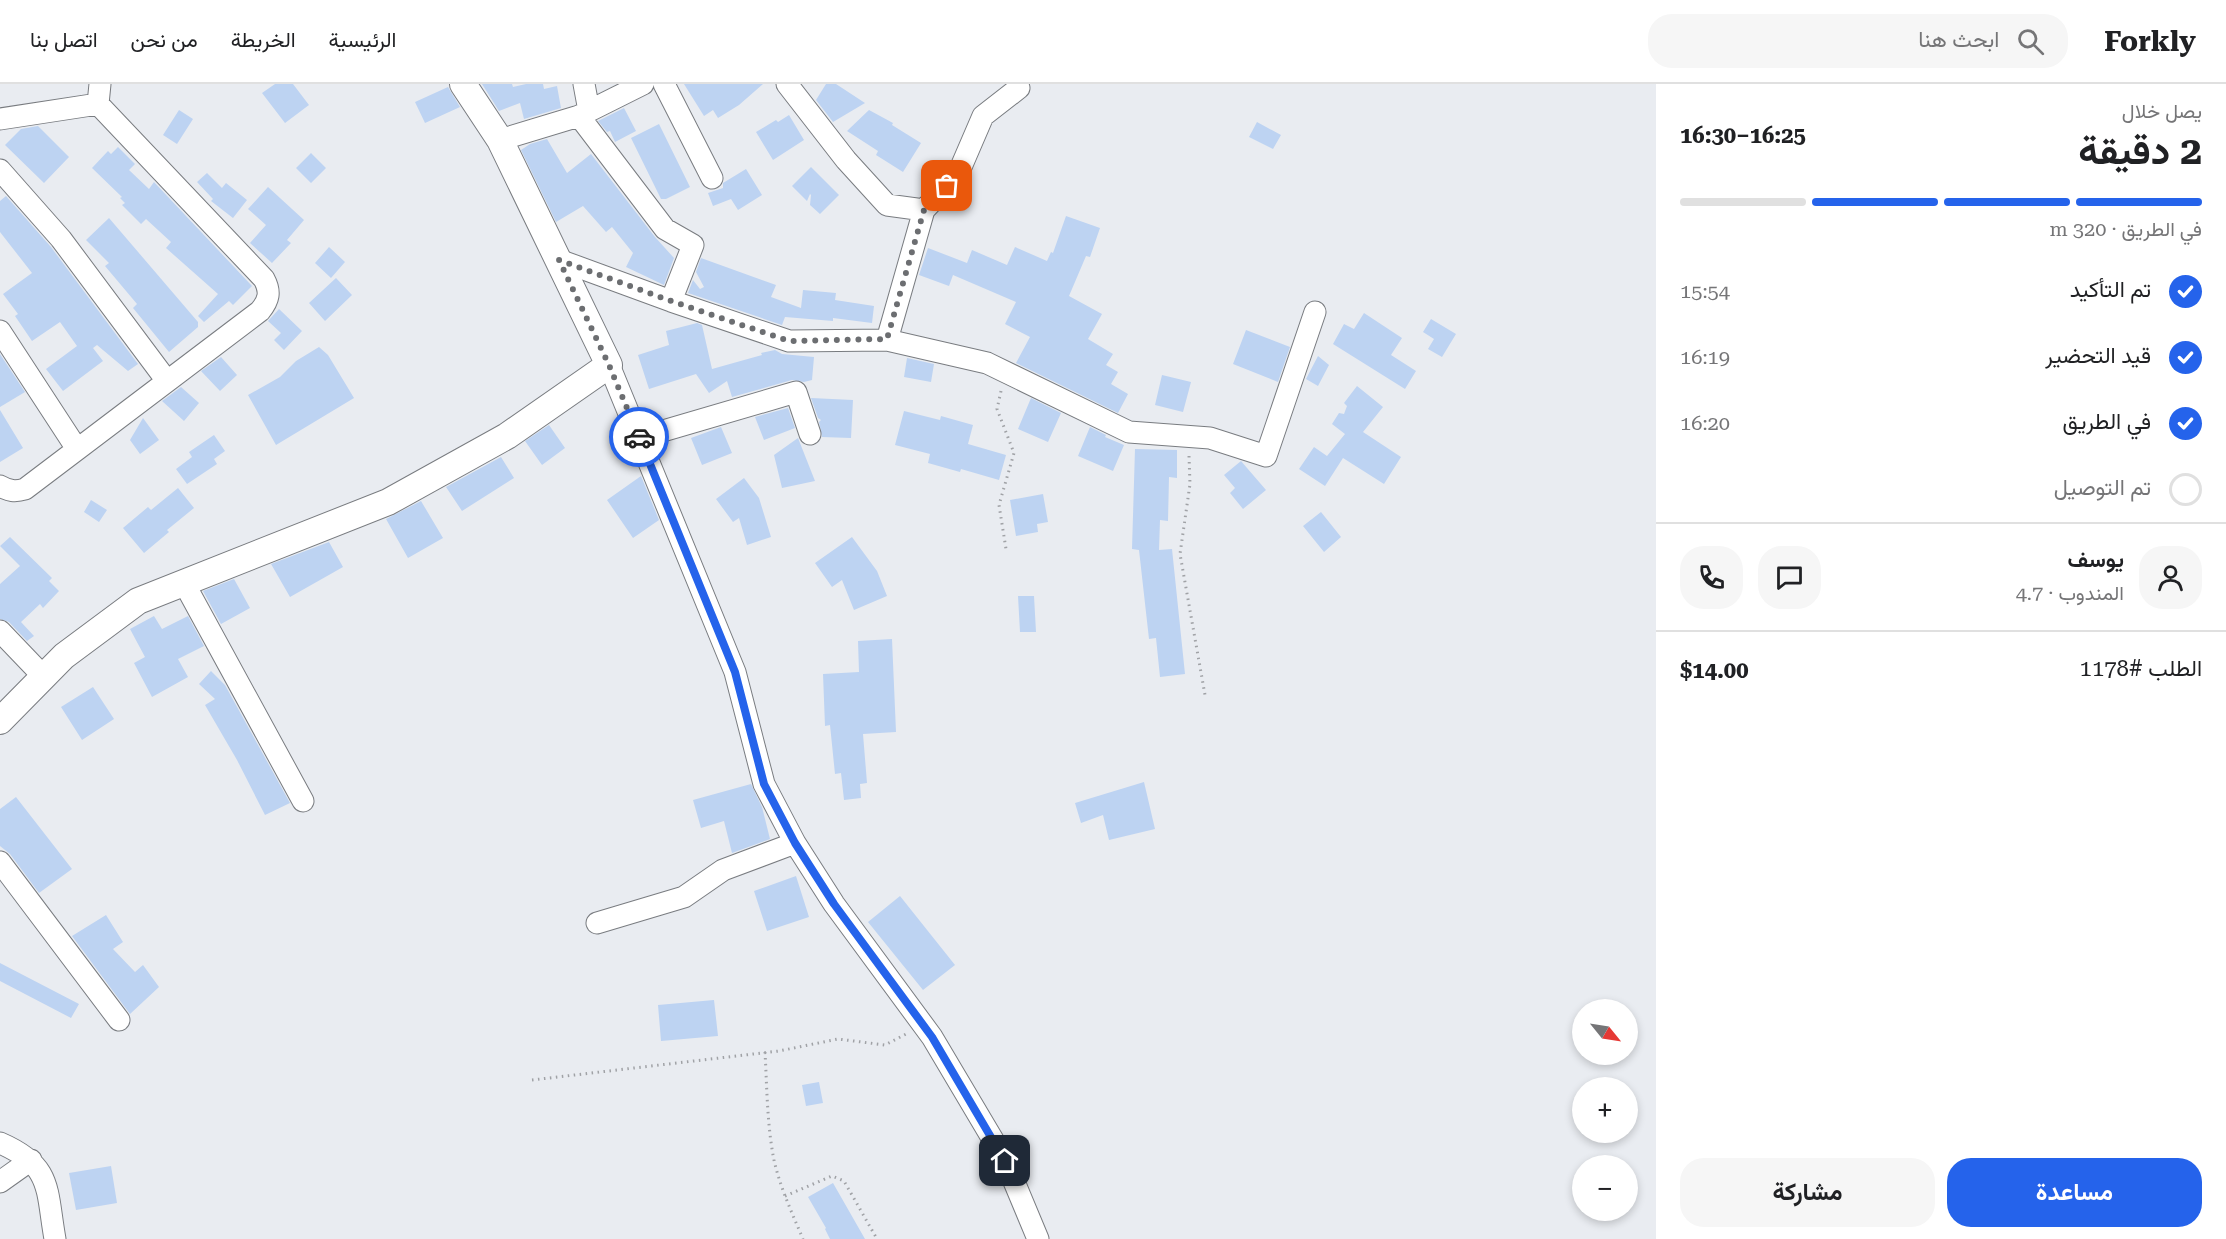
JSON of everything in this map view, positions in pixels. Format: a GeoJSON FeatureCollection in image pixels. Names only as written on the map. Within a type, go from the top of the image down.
{"type":"FeatureCollection","features":[{"type":"Feature","properties":{"kind":"street"},"geometry":{"type":"LineString","coordinates":[[463,84],[500,140],[609,365],[735,672],[764,784],[795,843],[834,904],[921,1023],[1005,1161],[1038,1239]]}},
{"type":"Feature","properties":{"kind":"street"},"geometry":{"type":"LineString","coordinates":[[584,84],[584,113],[665,229],[693,245],[671,301]]}},
{"type":"Feature","properties":{"kind":"street"},"geometry":{"type":"LineString","coordinates":[[500,140],[584,113],[643,84]]}},
{"type":"Feature","properties":{"kind":"street"},"geometry":{"type":"LineString","coordinates":[[664,84],[712,178]]}},
{"type":"Feature","properties":{"kind":"street"},"geometry":{"type":"LineString","coordinates":[[788,84],[846,160],[887,205],[924,210]]}},
{"type":"Feature","properties":{"kind":"street"},"geometry":{"type":"LineString","coordinates":[[887,339],[924,210],[958,174],[983,116],[1019,88]]}},
{"type":"Feature","properties":{"kind":"street"},"geometry":{"type":"LineString","coordinates":[[0,119],[99,94],[264,279],[269,289],[268,302],[260,311],[25,489],[16,492],[0,486]]}},
{"type":"Feature","properties":{"kind":"street"},"geometry":{"type":"LineString","coordinates":[[0,170],[61,239],[167,381]]}},
{"type":"Feature","properties":{"kind":"street"},"geometry":{"type":"LineString","coordinates":[[559,260],[789,341],[887,339],[987,363],[1129,432],[1210,438],[1266,456],[1315,312]]}},
{"type":"Feature","properties":{"kind":"street"},"geometry":{"type":"LineString","coordinates":[[0,331],[77,449]]}},
{"type":"Feature","properties":{"kind":"street"},"geometry":{"type":"LineString","coordinates":[[0,721],[64,656],[138,601],[388,502],[507,436],[609,365]]}},
{"type":"Feature","properties":{"kind":"street"},"geometry":{"type":"LineString","coordinates":[[639,438],[796,392],[810,434]]}},
{"type":"Feature","properties":{"kind":"street"},"geometry":{"type":"LineString","coordinates":[[184,583],[303,801]]}},
{"type":"Feature","properties":{"kind":"street"},"geometry":{"type":"LineString","coordinates":[[0,631],[44,677]]}},
{"type":"Feature","properties":{"kind":"street"},"geometry":{"type":"LineString","coordinates":[[597,923],[684,897],[723,870],[795,843]]}},
{"type":"Feature","properties":{"kind":"street"},"geometry":{"type":"LineString","coordinates":[[0,862],[119,1020]]}},
{"type":"Feature","properties":{"kind":"street"},"geometry":{"type":"LineString","coordinates":[[0,1143],[31,1160],[44,1177],[55,1239]]}},
{"type":"Feature","properties":{"kind":"street"},"geometry":{"type":"LineString","coordinates":[[0,1182],[31,1160]]}},
{"type":"Feature","properties":{"kind":"path"},"geometry":{"type":"LineString","coordinates":[[1004,372],[998,409],[1014,453],[999,505],[1006,549]]}},
{"type":"Feature","properties":{"kind":"path"},"geometry":{"type":"LineString","coordinates":[[1189,436],[1190,484],[1180,554],[1205,696]]}},
{"type":"Feature","properties":{"kind":"path"},"geometry":{"type":"LineString","coordinates":[[532,1080],[765,1052],[838,1039],[885,1046],[903,1037],[921,1023]]}},
{"type":"Feature","properties":{"kind":"path"},"geometry":{"type":"LineString","coordinates":[[765,1052],[774,1159],[785,1196],[803,1239]]}},
{"type":"Feature","properties":{"kind":"path"},"geometry":{"type":"LineString","coordinates":[[785,1196],[832,1176],[844,1181],[877,1239]]}},
{"type":"Feature","properties":{"kind":"building"},"geometry":{"type":"Polygon","coordinates":[[[275,84],[293,84],[309,105],[285,123],[262,93],[275,84]]]}},
{"type":"Feature","properties":{"kind":"building"},"geometry":{"type":"Polygon","coordinates":[[[482,84],[512,84],[513,87],[543,84],[544,89],[557,86],[561,108],[524,119],[520,103],[499,111],[482,84]]]}},
{"type":"Feature","properties":{"kind":"building"},"geometry":{"type":"Polygon","coordinates":[[[684,84],[763,84],[739,105],[718,118],[713,110],[704,116],[684,84]]]}},
{"type":"Feature","properties":{"kind":"building"},"geometry":{"type":"Polygon","coordinates":[[[826,84],[836,84],[865,103],[833,122],[816,100],[826,84]]]}},
{"type":"Feature","properties":{"kind":"building"},"geometry":{"type":"Polygon","coordinates":[[[448,87],[460,107],[425,123],[415,102],[448,87]]]}},
{"type":"Feature","properties":{"kind":"building"},"geometry":{"type":"Polygon","coordinates":[[[624,108],[636,131],[615,142],[610,131],[607,132],[598,121],[624,108]]]}},
{"type":"Feature","properties":{"kind":"building"},"geometry":{"type":"Polygon","coordinates":[[[179,110],[193,119],[177,144],[163,135],[179,110]]]}},
{"type":"Feature","properties":{"kind":"building"},"geometry":{"type":"Polygon","coordinates":[[[869,110],[893,123],[892,125],[921,143],[903,172],[876,155],[878,151],[847,131],[869,110]]]}},
{"type":"Feature","properties":{"kind":"building"},"geometry":{"type":"Polygon","coordinates":[[[789,115],[804,140],[773,160],[756,132],[789,115]]]}},
{"type":"Feature","properties":{"kind":"building"},"geometry":{"type":"Polygon","coordinates":[[[1257,122],[1281,135],[1273,149],[1249,137],[1257,122]]]}},
{"type":"Feature","properties":{"kind":"building"},"geometry":{"type":"Polygon","coordinates":[[[659,124],[690,187],[666,199],[661,199],[631,138],[659,124]]]}},
{"type":"Feature","properties":{"kind":"building"},"geometry":{"type":"Polygon","coordinates":[[[38,126],[69,157],[44,183],[5,145],[21,129],[38,126]]]}},
{"type":"Feature","properties":{"kind":"building"},"geometry":{"type":"Polygon","coordinates":[[[547,139],[567,173],[591,154],[674,258],[664,285],[626,267],[633,253],[612,227],[606,232],[583,206],[556,222],[521,150],[530,144],[547,139]]]}},
{"type":"Feature","properties":{"kind":"building"},"geometry":{"type":"Polygon","coordinates":[[[118,147],[135,164],[129,170],[149,189],[154,182],[252,286],[233,305],[229,301],[204,322],[198,316],[218,294],[166,248],[171,242],[146,219],[141,224],[122,205],[125,203],[120,198],[122,197],[92,168],[108,151],[111,154],[118,147]]]}},
{"type":"Feature","properties":{"kind":"building"},"geometry":{"type":"Polygon","coordinates":[[[311,153],[326,168],[311,183],[296,168],[311,153]]]}},
{"type":"Feature","properties":{"kind":"building"},"geometry":{"type":"Polygon","coordinates":[[[811,167],[839,195],[820,214],[810,205],[810,194],[807,201],[792,186],[811,167]]]}},
{"type":"Feature","properties":{"kind":"building"},"geometry":{"type":"Polygon","coordinates":[[[746,169],[762,195],[738,210],[731,199],[713,206],[708,193],[723,188],[723,183],[746,169]]]}},
{"type":"Feature","properties":{"kind":"building"},"geometry":{"type":"Polygon","coordinates":[[[207,173],[222,188],[226,183],[247,200],[233,218],[211,201],[213,199],[197,182],[207,173]]]}},
{"type":"Feature","properties":{"kind":"building"},"geometry":{"type":"Polygon","coordinates":[[[268,187],[304,220],[287,240],[291,243],[272,263],[250,243],[266,225],[248,209],[268,187]]]}},
{"type":"Feature","properties":{"kind":"building"},"geometry":{"type":"Polygon","coordinates":[[[6,196],[51,247],[138,364],[128,371],[97,345],[93,348],[103,361],[63,391],[46,369],[77,346],[60,322],[32,341],[15,316],[18,314],[3,294],[32,273],[0,232],[0,201],[6,196]]]}},
{"type":"Feature","properties":{"kind":"building"},"geometry":{"type":"Polygon","coordinates":[[[1066,216],[1100,228],[1090,257],[1086,256],[1069,296],[1102,314],[1088,339],[1113,354],[1106,365],[1118,372],[1111,384],[1128,394],[1118,413],[1016,363],[1030,337],[1005,324],[1016,302],[953,275],[949,286],[919,275],[928,248],[967,263],[972,250],[1007,265],[1015,247],[1047,261],[1051,252],[1053,253],[1066,216]]]}},
{"type":"Feature","properties":{"kind":"building"},"geometry":{"type":"Polygon","coordinates":[[[109,218],[198,322],[198,327],[169,352],[133,308],[137,304],[105,266],[109,263],[86,240],[109,218]]]}},
{"type":"Feature","properties":{"kind":"building"},"geometry":{"type":"Polygon","coordinates":[[[329,247],[345,262],[331,278],[315,263],[329,247]]]}},
{"type":"Feature","properties":{"kind":"building"},"geometry":{"type":"Polygon","coordinates":[[[701,258],[776,285],[771,297],[801,308],[803,290],[836,293],[835,300],[874,306],[872,323],[833,318],[833,321],[785,317],[782,325],[688,293],[693,280],[700,289],[704,287],[696,272],[701,258]]]}},
{"type":"Feature","properties":{"kind":"building"},"geometry":{"type":"Polygon","coordinates":[[[336,278],[352,295],[325,321],[309,303],[336,278]]]}},
{"type":"Feature","properties":{"kind":"building"},"geometry":{"type":"Polygon","coordinates":[[[279,309],[302,331],[284,350],[274,340],[281,333],[268,321],[279,309]]]}},
{"type":"Feature","properties":{"kind":"building"},"geometry":{"type":"Polygon","coordinates":[[[1364,313],[1402,338],[1391,355],[1416,371],[1405,389],[1333,344],[1344,324],[1354,329],[1364,313]]]}},
{"type":"Feature","properties":{"kind":"building"},"geometry":{"type":"Polygon","coordinates":[[[1431,319],[1456,334],[1442,357],[1428,349],[1434,339],[1423,332],[1431,319]]]}},
{"type":"Feature","properties":{"kind":"building"},"geometry":{"type":"Polygon","coordinates":[[[697,323],[702,325],[712,369],[775,350],[782,354],[814,357],[812,380],[804,382],[792,380],[732,397],[727,381],[709,393],[696,374],[649,389],[638,355],[669,345],[666,331],[697,323]]]}},
{"type":"Feature","properties":{"kind":"building"},"geometry":{"type":"Polygon","coordinates":[[[1246,330],[1290,347],[1278,382],[1233,364],[1246,330]]]}},
{"type":"Feature","properties":{"kind":"building"},"geometry":{"type":"Polygon","coordinates":[[[319,347],[328,355],[354,398],[276,445],[248,395],[280,377],[296,361],[319,347]]]}},
{"type":"Feature","properties":{"kind":"building"},"geometry":{"type":"Polygon","coordinates":[[[0,354],[25,392],[0,407],[0,354]]]}},
{"type":"Feature","properties":{"kind":"building"},"geometry":{"type":"Polygon","coordinates":[[[1318,356],[1329,365],[1318,386],[1306,379],[1318,356]]]}},
{"type":"Feature","properties":{"kind":"building"},"geometry":{"type":"Polygon","coordinates":[[[221,357],[237,375],[220,391],[201,371],[221,357]]]}},
{"type":"Feature","properties":{"kind":"building"},"geometry":{"type":"Polygon","coordinates":[[[907,358],[934,364],[931,382],[904,377],[907,358]]]}},
{"type":"Feature","properties":{"kind":"building"},"geometry":{"type":"Polygon","coordinates":[[[1162,375],[1191,382],[1183,412],[1155,405],[1162,375]]]}},
{"type":"Feature","properties":{"kind":"building"},"geometry":{"type":"Polygon","coordinates":[[[1357,386],[1383,407],[1363,432],[1401,457],[1384,484],[1343,458],[1325,486],[1299,469],[1314,447],[1327,456],[1345,434],[1332,424],[1339,413],[1344,414],[1347,406],[1344,403],[1357,386]]]}},
{"type":"Feature","properties":{"kind":"building"},"geometry":{"type":"Polygon","coordinates":[[[181,387],[199,403],[184,421],[162,401],[181,387]]]}},
{"type":"Feature","properties":{"kind":"building"},"geometry":{"type":"Polygon","coordinates":[[[811,398],[853,400],[851,438],[822,437],[819,422],[821,420],[818,418],[811,398]]]}},
{"type":"Feature","properties":{"kind":"building"},"geometry":{"type":"Polygon","coordinates":[[[1031,398],[1061,413],[1048,442],[1018,429],[1031,398]]]}},
{"type":"Feature","properties":{"kind":"building"},"geometry":{"type":"Polygon","coordinates":[[[788,408],[795,428],[764,440],[755,417],[788,408]]]}},
{"type":"Feature","properties":{"kind":"building"},"geometry":{"type":"Polygon","coordinates":[[[0,410],[23,448],[0,462],[0,410]]]}},
{"type":"Feature","properties":{"kind":"building"},"geometry":{"type":"Polygon","coordinates":[[[904,411],[940,420],[941,416],[973,425],[968,444],[1006,455],[999,480],[961,469],[960,472],[928,463],[930,454],[895,445],[904,411]]]}},
{"type":"Feature","properties":{"kind":"building"},"geometry":{"type":"Polygon","coordinates":[[[143,418],[159,440],[140,454],[130,440],[143,418]]]}},
{"type":"Feature","properties":{"kind":"building"},"geometry":{"type":"Polygon","coordinates":[[[549,425],[565,448],[542,465],[525,441],[549,425]]]}},
{"type":"Feature","properties":{"kind":"building"},"geometry":{"type":"Polygon","coordinates":[[[721,427],[732,453],[702,465],[691,438],[721,427]]]}},
{"type":"Feature","properties":{"kind":"building"},"geometry":{"type":"Polygon","coordinates":[[[1090,427],[1106,435],[1105,437],[1124,445],[1113,471],[1078,456],[1090,427]]]}},
{"type":"Feature","properties":{"kind":"building"},"geometry":{"type":"Polygon","coordinates":[[[214,435],[225,451],[214,459],[217,464],[187,484],[176,469],[192,457],[189,452],[214,435]]]}},
{"type":"Feature","properties":{"kind":"building"},"geometry":{"type":"Polygon","coordinates":[[[798,438],[815,481],[782,488],[774,455],[798,438]]]}},
{"type":"Feature","properties":{"kind":"building"},"geometry":{"type":"Polygon","coordinates":[[[1135,449],[1177,450],[1177,478],[1169,477],[1168,521],[1160,520],[1159,550],[1172,549],[1185,674],[1160,677],[1156,638],[1149,639],[1139,550],[1132,549],[1135,449]]]}},
{"type":"Feature","properties":{"kind":"building"},"geometry":{"type":"Polygon","coordinates":[[[501,457],[514,478],[462,511],[446,487],[501,457]]]}},
{"type":"Feature","properties":{"kind":"building"},"geometry":{"type":"Polygon","coordinates":[[[1241,461],[1266,490],[1243,509],[1230,493],[1235,488],[1224,475],[1241,461]]]}},
{"type":"Feature","properties":{"kind":"building"},"geometry":{"type":"Polygon","coordinates":[[[641,476],[659,520],[633,538],[607,500],[641,476]]]}},
{"type":"Feature","properties":{"kind":"building"},"geometry":{"type":"Polygon","coordinates":[[[744,478],[759,498],[771,537],[747,545],[739,518],[733,522],[716,499],[744,478]]]}},
{"type":"Feature","properties":{"kind":"building"},"geometry":{"type":"Polygon","coordinates":[[[178,488],[194,508],[144,553],[123,528],[148,507],[151,510],[178,488]]]}},
{"type":"Feature","properties":{"kind":"building"},"geometry":{"type":"Polygon","coordinates":[[[1043,494],[1048,522],[1037,524],[1038,532],[1016,536],[1010,500],[1043,494]]]}},
{"type":"Feature","properties":{"kind":"building"},"geometry":{"type":"Polygon","coordinates":[[[91,500],[107,510],[99,522],[84,512],[91,500]]]}},
{"type":"Feature","properties":{"kind":"building"},"geometry":{"type":"Polygon","coordinates":[[[421,501],[443,538],[408,558],[386,519],[421,501]]]}},
{"type":"Feature","properties":{"kind":"building"},"geometry":{"type":"Polygon","coordinates":[[[1321,512],[1341,537],[1324,552],[1303,526],[1321,512]]]}},
{"type":"Feature","properties":{"kind":"building"},"geometry":{"type":"Polygon","coordinates":[[[10,537],[52,578],[49,581],[59,591],[43,608],[40,604],[21,622],[34,636],[27,641],[9,622],[0,619],[0,584],[20,566],[0,546],[10,537]]]}},
{"type":"Feature","properties":{"kind":"building"},"geometry":{"type":"Polygon","coordinates":[[[852,537],[877,571],[887,596],[854,610],[842,580],[832,587],[815,563],[852,537]]]}},
{"type":"Feature","properties":{"kind":"building"},"geometry":{"type":"Polygon","coordinates":[[[329,542],[343,567],[290,597],[271,564],[329,542]]]}},
{"type":"Feature","properties":{"kind":"building"},"geometry":{"type":"Polygon","coordinates":[[[234,579],[250,608],[221,624],[203,591],[234,579]]]}},
{"type":"Feature","properties":{"kind":"building"},"geometry":{"type":"Polygon","coordinates":[[[1018,596],[1034,596],[1036,632],[1020,632],[1018,596]]]}},
{"type":"Feature","properties":{"kind":"building"},"geometry":{"type":"Polygon","coordinates":[[[154,616],[162,629],[188,616],[204,646],[178,659],[188,677],[152,697],[134,663],[145,657],[130,629],[154,616]]]}},
{"type":"Feature","properties":{"kind":"building"},"geometry":{"type":"Polygon","coordinates":[[[892,639],[896,732],[863,734],[867,783],[860,784],[861,798],[844,800],[841,773],[835,774],[830,725],[825,726],[823,674],[859,672],[858,641],[892,639]]]}},
{"type":"Feature","properties":{"kind":"building"},"geometry":{"type":"Polygon","coordinates":[[[211,671],[225,685],[290,803],[265,815],[205,705],[215,699],[199,684],[211,671]]]}},
{"type":"Feature","properties":{"kind":"building"},"geometry":{"type":"Polygon","coordinates":[[[93,687],[114,719],[82,740],[61,707],[93,687]]]}},
{"type":"Feature","properties":{"kind":"building"},"geometry":{"type":"Polygon","coordinates":[[[1144,782],[1155,829],[1109,840],[1103,815],[1081,823],[1075,803],[1144,782]]]}},
{"type":"Feature","properties":{"kind":"building"},"geometry":{"type":"Polygon","coordinates":[[[751,784],[762,807],[770,839],[732,853],[724,821],[701,828],[693,800],[751,784]]]}},
{"type":"Feature","properties":{"kind":"building"},"geometry":{"type":"Polygon","coordinates":[[[16,797],[72,869],[39,893],[10,854],[0,846],[0,809],[16,797]]]}},
{"type":"Feature","properties":{"kind":"building"},"geometry":{"type":"Polygon","coordinates":[[[796,876],[809,917],[767,931],[754,891],[796,876]]]}},
{"type":"Feature","properties":{"kind":"building"},"geometry":{"type":"Polygon","coordinates":[[[900,896],[955,965],[923,990],[868,922],[900,896]]]}},
{"type":"Feature","properties":{"kind":"building"},"geometry":{"type":"Polygon","coordinates":[[[106,915],[123,942],[113,949],[135,972],[143,965],[159,987],[130,1014],[72,936],[106,915]]]}},
{"type":"Feature","properties":{"kind":"building"},"geometry":{"type":"Polygon","coordinates":[[[0,963],[79,1004],[71,1018],[0,981],[0,963]]]}},
{"type":"Feature","properties":{"kind":"building"},"geometry":{"type":"Polygon","coordinates":[[[714,1000],[718,1036],[661,1041],[658,1005],[714,1000]]]}},
{"type":"Feature","properties":{"kind":"building"},"geometry":{"type":"Polygon","coordinates":[[[819,1082],[823,1103],[806,1106],[802,1085],[819,1082]]]}},
{"type":"Feature","properties":{"kind":"building"},"geometry":{"type":"Polygon","coordinates":[[[111,1166],[117,1203],[76,1210],[69,1173],[111,1166]]]}},
{"type":"Feature","properties":{"kind":"building"},"geometry":{"type":"Polygon","coordinates":[[[833,1183],[865,1239],[830,1239],[808,1197],[833,1183]]]}},
{"type":"Feature","properties":{"kind":"way so far"},"geometry":{"type":"LineString","coordinates":[[639,437],[609,365],[559,260],[789,341],[887,339],[924,210],[947,186]]}},
{"type":"Feature","properties":{"kind":"route"},"geometry":{"type":"LineString","coordinates":[[639,437],[735,672],[764,784],[795,843],[834,904],[932,1037],[1005,1161]]}}]}
